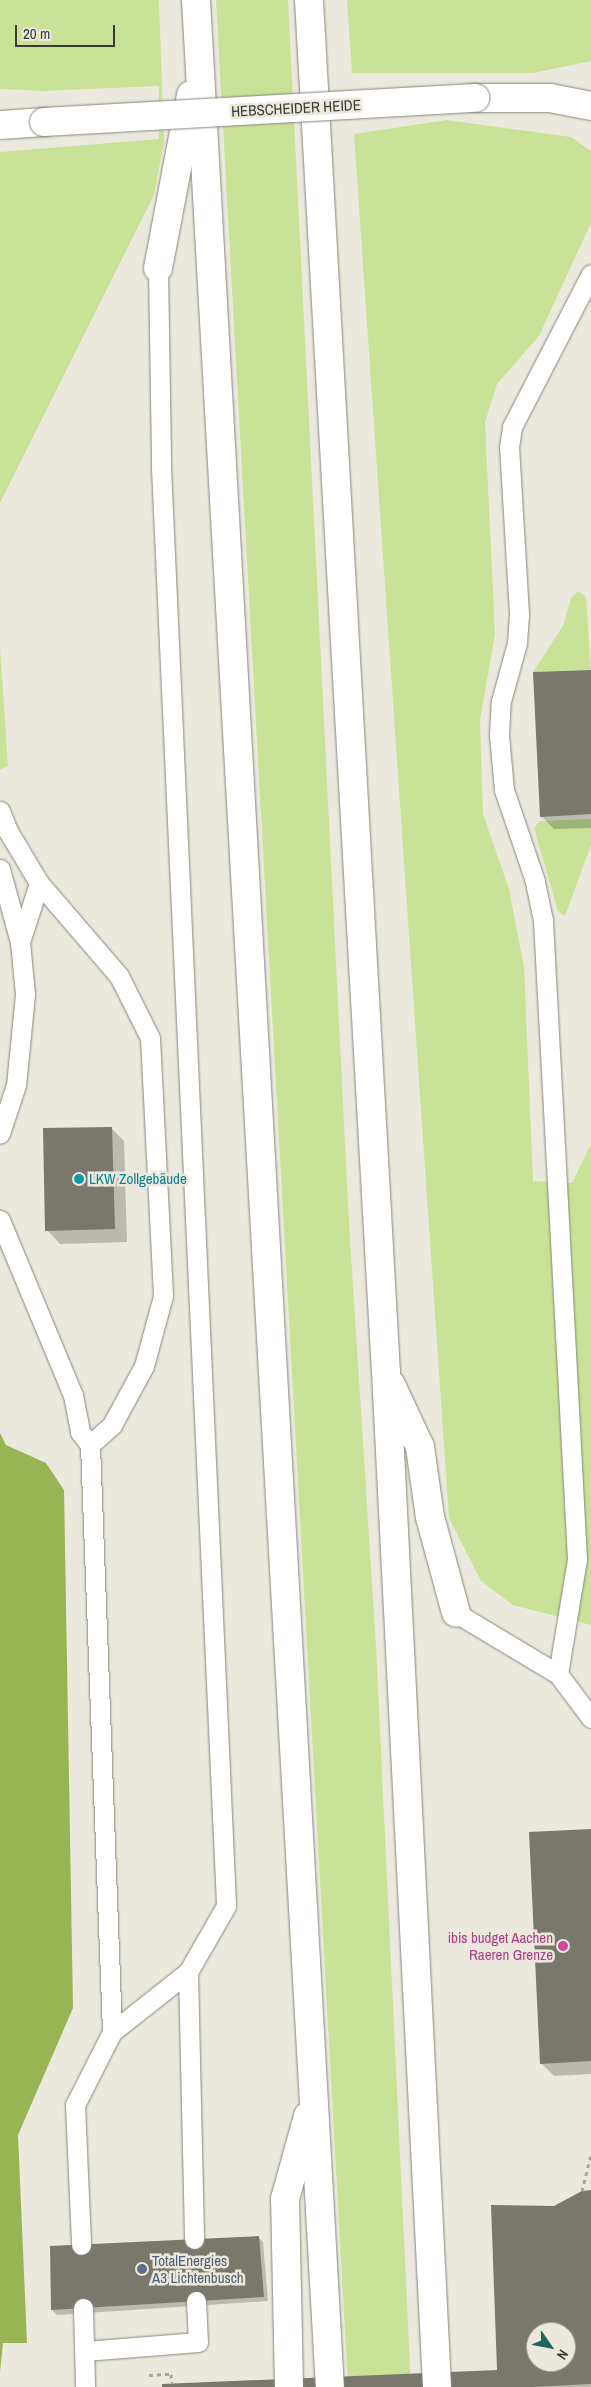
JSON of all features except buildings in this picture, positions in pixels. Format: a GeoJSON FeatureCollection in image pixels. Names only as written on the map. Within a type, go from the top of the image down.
{"type":"FeatureCollection","features":[{"type":"Feature","properties":{"kind":"main road"},"geometry":{"type":"LineString","coordinates":[[196,0],[330,2387]]}},
{"type":"Feature","properties":{"kind":"main road"},"geometry":{"type":"LineString","coordinates":[[309,0],[386,1372],[437,2387]]}},
{"type":"Feature","properties":{"kind":"main road"},"geometry":{"type":"LineString","coordinates":[[158,268],[199,52]]}},
{"type":"Feature","properties":{"kind":"main road","name":"HEBSCHEIDER HEIDE"},"geometry":{"type":"LineString","coordinates":[[0,125],[475,98],[550,98],[591,106]]}},
{"type":"Feature","properties":{"kind":"main road"},"geometry":{"type":"LineString","coordinates":[[386,1372],[420,1447],[430,1516],[456,1613]]}},
{"type":"Feature","properties":{"kind":"main road"},"geometry":{"type":"LineString","coordinates":[[289,2387],[285,2199],[314,2096]]}},
{"type":"Feature","properties":{"kind":"lane"},"geometry":{"type":"LineString","coordinates":[[81,2245],[75,2104],[112,2032],[188,1972],[226,1906],[162,487],[158,268]]}},
{"type":"Feature","properties":{"kind":"lane"},"geometry":{"type":"LineString","coordinates":[[558,1674],[576,1559],[543,920],[535,882],[504,790],[499,735],[501,701],[517,643],[519,614],[509,447],[512,427],[591,274]]}},
{"type":"Feature","properties":{"kind":"lane"},"geometry":{"type":"LineString","coordinates":[[0,811],[8,830],[39,883],[119,976],[150,1038],[163,1296],[144,1366],[112,1425],[90,1444]]}},
{"type":"Feature","properties":{"kind":"lane"},"geometry":{"type":"LineString","coordinates":[[0,869],[20,942],[25,994],[16,1085],[0,1133]]}},
{"type":"Feature","properties":{"kind":"lane"},"geometry":{"type":"LineString","coordinates":[[20,942],[39,883]]}},
{"type":"Feature","properties":{"kind":"lane"},"geometry":{"type":"LineString","coordinates":[[0,1220],[73,1395],[80,1432],[90,1444],[112,2032]]}},
{"type":"Feature","properties":{"kind":"lane"},"geometry":{"type":"LineString","coordinates":[[456,1613],[558,1674],[591,1718]]}},
{"type":"Feature","properties":{"kind":"lane"},"geometry":{"type":"LineString","coordinates":[[188,1972],[194,2239]]}},
{"type":"Feature","properties":{"kind":"lane"},"geometry":{"type":"LineString","coordinates":[[85,2352],[198,2342],[196,2301]]}},
{"type":"Feature","properties":{"kind":"lane"},"geometry":{"type":"LineString","coordinates":[[83,2308],[85,2387]]}},
{"type":"Feature","properties":{"kind":"path"},"geometry":{"type":"LineString","coordinates":[[582,2191],[591,2154]]}},
{"type":"Feature","properties":{"kind":"green space"},"geometry":{"type":"Polygon","coordinates":[[[0,0],[159,0],[164,142],[154,195],[0,503],[0,152],[159,139],[159,86],[42,91],[0,89],[0,0]]]}},
{"type":"Feature","properties":{"kind":"green space"},"geometry":{"type":"Polygon","coordinates":[[[216,0],[288,0],[349,1223],[376,1646],[411,2387],[348,2387],[216,0]]]}},
{"type":"Feature","properties":{"kind":"green space"},"geometry":{"type":"Polygon","coordinates":[[[347,0],[591,0],[591,61],[533,73],[352,73],[347,0]]]}},
{"type":"Feature","properties":{"kind":"green space"},"geometry":{"type":"Polygon","coordinates":[[[447,120],[571,137],[591,151],[591,223],[539,336],[497,384],[485,422],[495,634],[480,720],[483,814],[509,889],[524,967],[533,1181],[572,1183],[591,1144],[591,1625],[513,1605],[481,1581],[449,1518],[354,134],[447,120]]]}},
{"type":"Feature","properties":{"kind":"green space"},"geometry":{"type":"Polygon","coordinates":[[[578,591],[586,597],[591,670],[533,672],[563,626],[571,598],[578,591]]]}},
{"type":"Feature","properties":{"kind":"green space"},"geometry":{"type":"Polygon","coordinates":[[[0,647],[8,766],[0,770],[0,647]]]}},
{"type":"Feature","properties":{"kind":"green space"},"geometry":{"type":"Polygon","coordinates":[[[591,819],[591,845],[565,916],[558,911],[534,828],[540,821],[591,819]]]}},
{"type":"Feature","properties":{"kind":"green space"},"geometry":{"type":"Polygon","coordinates":[[[0,1433],[6,1445],[46,1463],[64,1490],[73,2008],[18,2135],[27,2343],[3,2343],[0,2372],[0,1433]]]}},
{"type":"Feature","properties":{"kind":"place","name":"LKW Zollgebäude"},"geometry":{"type":"Point","coordinates":[79,1179]}},
{"type":"Feature","properties":{"kind":"place","name":"ibis budget Aachen Raeren Grenze"},"geometry":{"type":"Point","coordinates":[563,1946]}},
{"type":"Feature","properties":{"kind":"place","name":"TotalEnergies A3 Lichtenbusch"},"geometry":{"type":"Point","coordinates":[142,2269]}}]}
